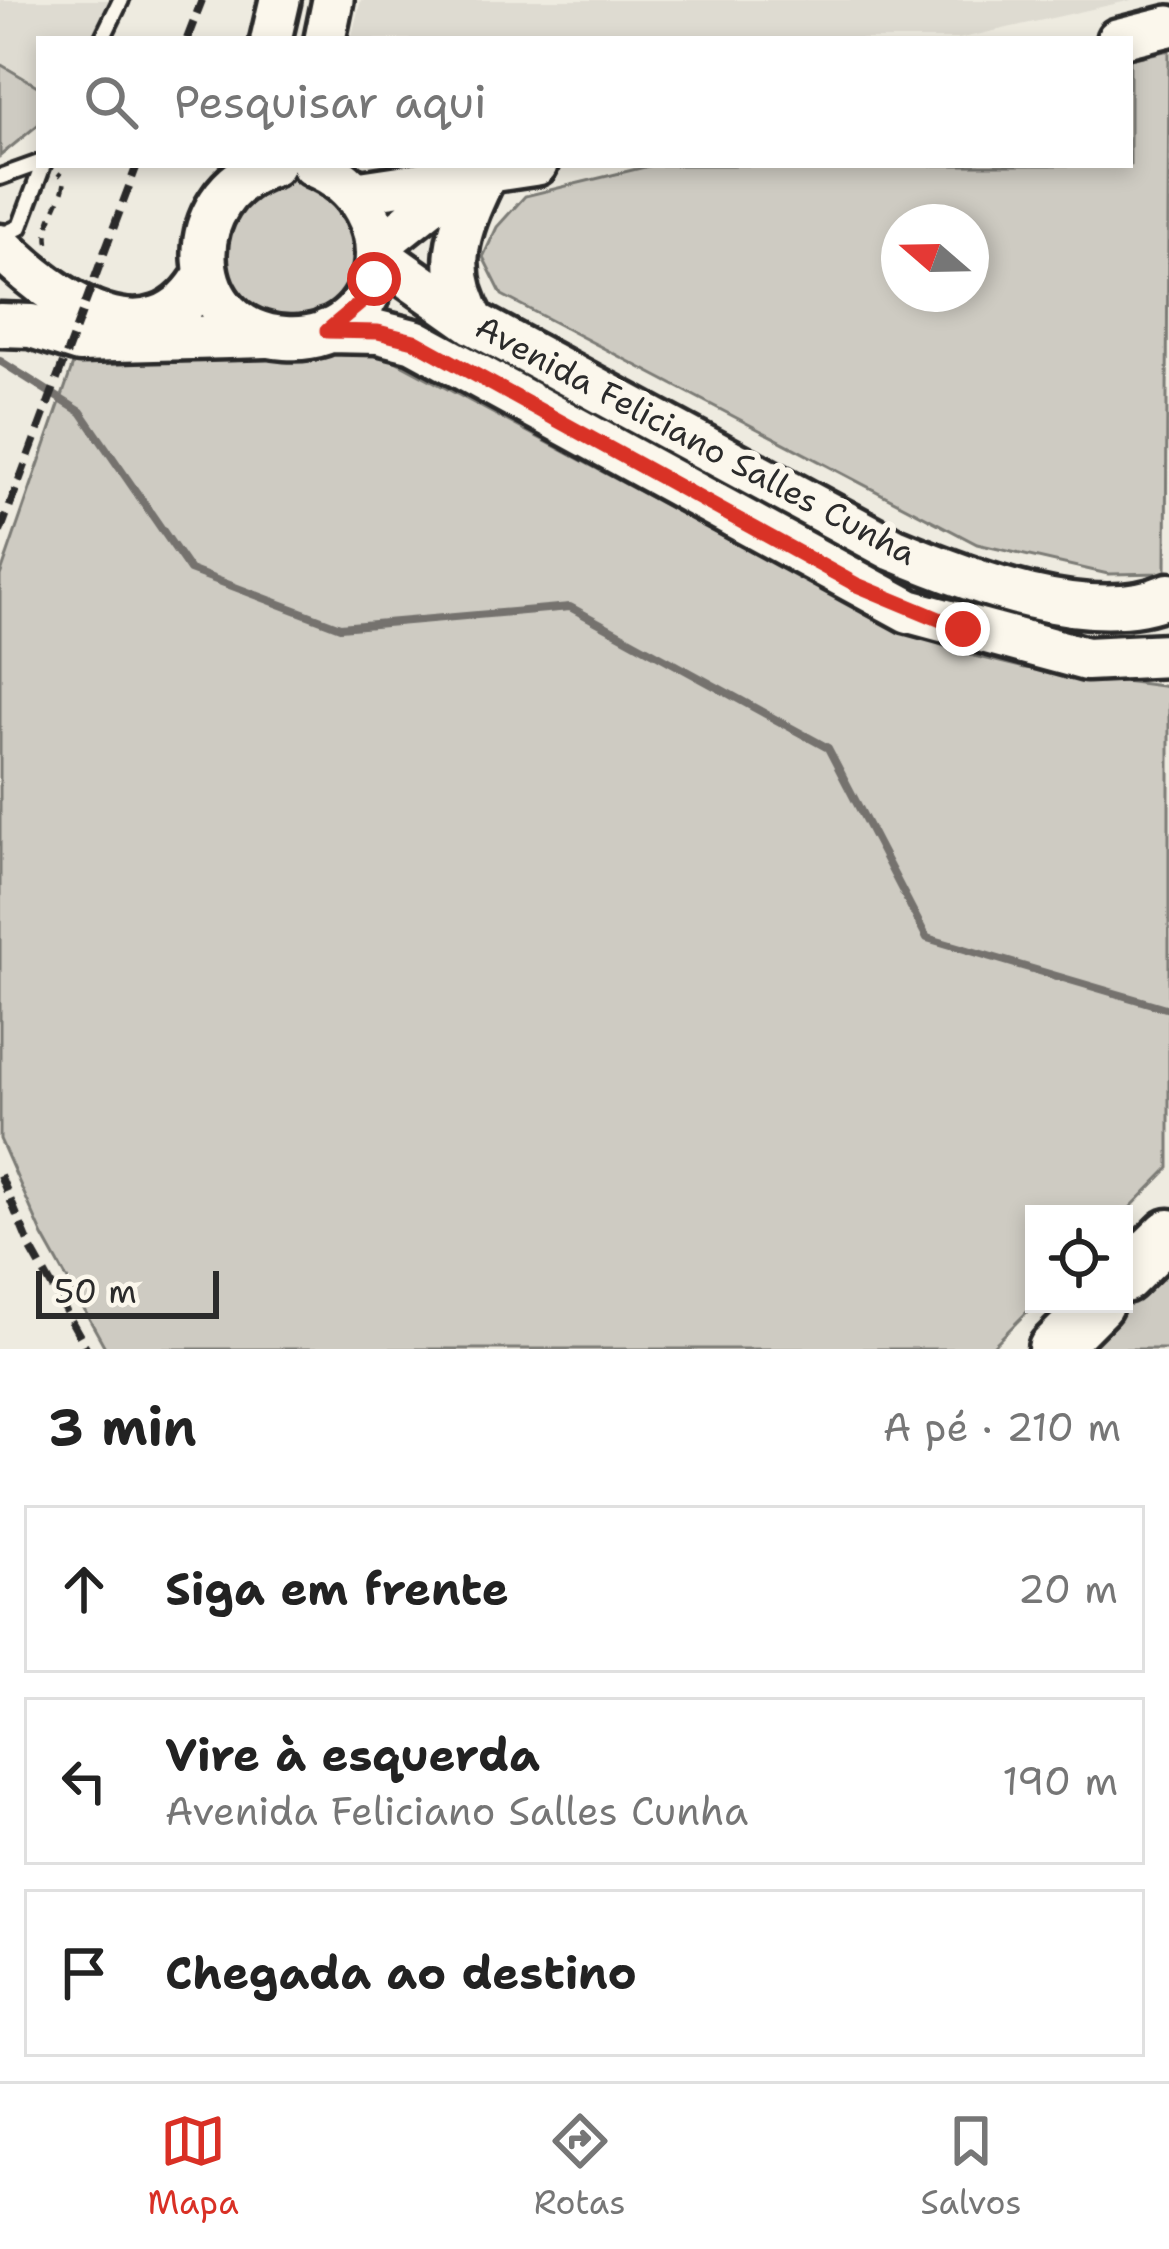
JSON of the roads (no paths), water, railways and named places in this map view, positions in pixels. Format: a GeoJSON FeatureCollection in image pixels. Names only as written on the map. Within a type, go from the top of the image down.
{"type":"FeatureCollection","features":[{"type":"Feature","properties":{"kind":"highway"},"geometry":{"type":"LineString","coordinates":[[1133,1270],[1169,1234]]}},
{"type":"Feature","properties":{"kind":"highway"},"geometry":{"type":"LineString","coordinates":[[1053,1349],[1089,1313]]}},
{"type":"Feature","properties":{"kind":"main road"},"geometry":{"type":"LineString","coordinates":[[272,36],[280,0]]}},
{"type":"Feature","properties":{"kind":"main road"},"geometry":{"type":"LineString","coordinates":[[326,36],[333,0]]}},
{"type":"Feature","properties":{"kind":"main road"},"geometry":{"type":"LineString","coordinates":[[1129,36],[1169,26]]}},
{"type":"Feature","properties":{"kind":"main road"},"geometry":{"type":"LineString","coordinates":[[0,246],[46,290],[112,320],[136,321],[176,309],[193,298],[206,274],[207,230],[231,177],[262,168]]}},
{"type":"Feature","properties":{"kind":"main road"},"geometry":{"type":"LineString","coordinates":[[321,168],[336,174],[369,208],[379,251],[363,301],[327,331]]}},
{"type":"Feature","properties":{"kind":"main road"},"geometry":{"type":"LineString","coordinates":[[357,192],[487,178],[525,168]]}},
{"type":"Feature","properties":{"kind":"main road"},"geometry":{"type":"LineString","coordinates":[[379,251],[438,199],[487,178]]}},
{"type":"Feature","properties":{"kind":"main road"},"geometry":{"type":"LineString","coordinates":[[474,322],[454,277],[454,251],[487,178]]}},
{"type":"Feature","properties":{"kind":"main road","name":"Avenida Feliciano Salles Cunha"},"geometry":{"type":"LineString","coordinates":[[379,251],[474,322],[893,549],[961,578],[1096,606],[1147,605],[1169,595]]}},
{"type":"Feature","properties":{"kind":"main road"},"geometry":{"type":"LineString","coordinates":[[206,274],[229,313],[268,336]]}},
{"type":"Feature","properties":{"kind":"main road","name":"Avenida Feliciano Salles Cunha"},"geometry":{"type":"LineString","coordinates":[[0,325],[31,326],[80,341],[308,337],[327,331],[378,332],[414,341],[909,611],[1086,659],[1169,655]]}},
{"type":"Feature","properties":{"kind":"lane"},"geometry":{"type":"LineString","coordinates":[[103,36],[121,0]]}},
{"type":"Feature","properties":{"kind":"lane"},"geometry":{"type":"LineString","coordinates":[[0,177],[36,166]]}},
{"type":"Feature","properties":{"kind":"lane"},"geometry":{"type":"LineString","coordinates":[[0,236],[20,227],[42,168]]}},
{"type":"Feature","properties":{"kind":"waterway"},"geometry":{"type":"LineString","coordinates":[[0,361],[81,412],[190,570],[340,627],[570,607],[828,748],[927,938],[1169,1009]]}},
{"type":"Feature","properties":{"kind":"railway"},"geometry":{"type":"LineString","coordinates":[[188,36],[202,0]]}},
{"type":"Feature","properties":{"kind":"railway"},"geometry":{"type":"LineString","coordinates":[[0,532],[136,168]]}},
{"type":"Feature","properties":{"kind":"railway"},"geometry":{"type":"LineString","coordinates":[[0,1175],[31,1249],[87,1349]]}}]}
